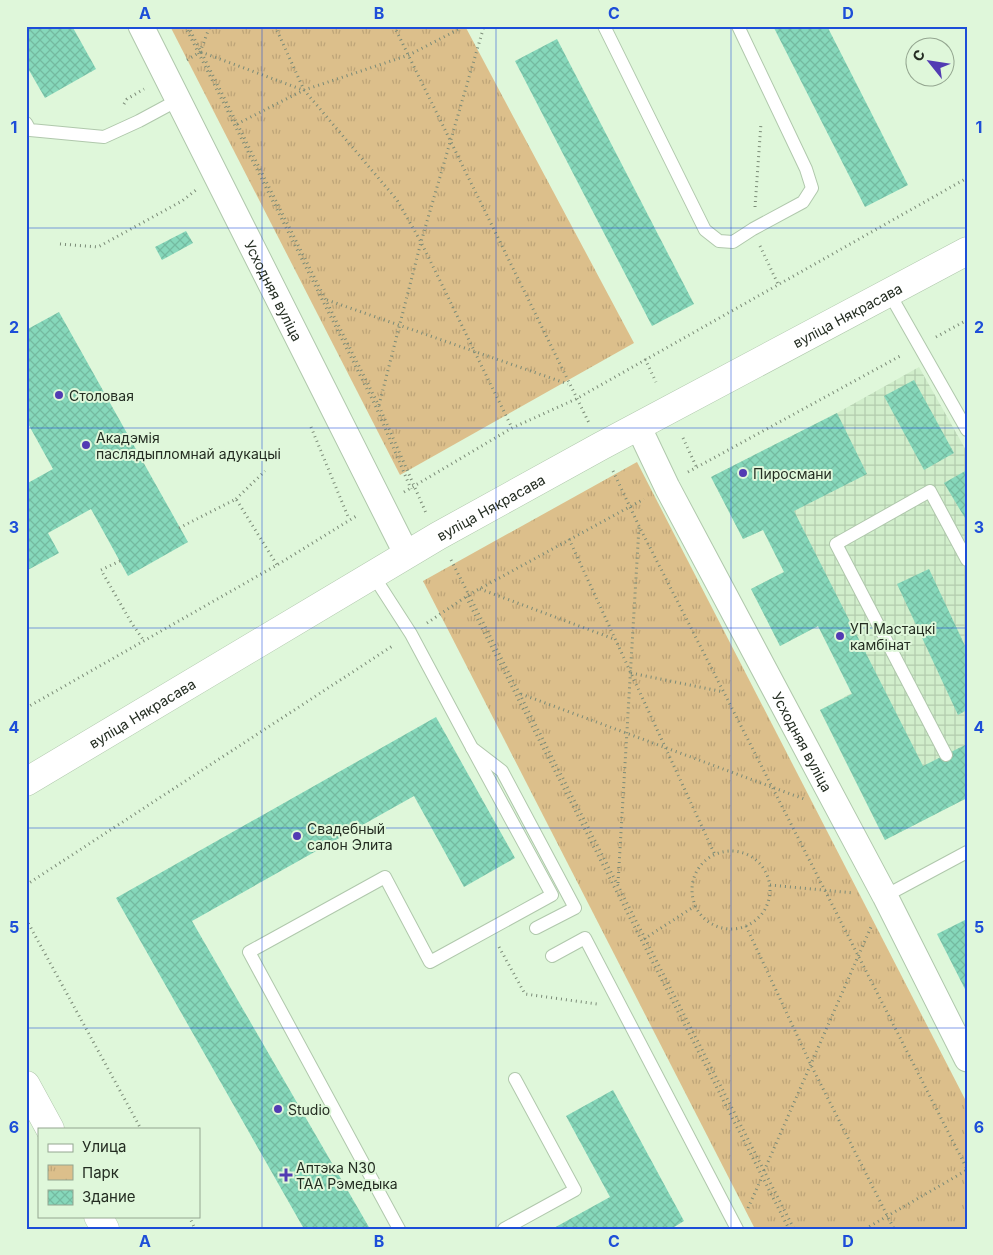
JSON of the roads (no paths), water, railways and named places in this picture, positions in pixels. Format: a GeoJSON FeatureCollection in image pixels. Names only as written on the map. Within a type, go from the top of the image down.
{"type":"FeatureCollection","features":[{"type":"Feature","properties":{"kind":"main road","name":"вуліца Някрасава"},"geometry":{"type":"LineString","coordinates":[[26,782],[438,536],[888,291],[967,251]]}},
{"type":"Feature","properties":{"kind":"main road"},"geometry":{"type":"LineString","coordinates":[[26,1085],[49,1128]]}},
{"type":"Feature","properties":{"kind":"street","name":"Усходняя вуліца"},"geometry":{"type":"LineString","coordinates":[[141,26],[407,555]]}},
{"type":"Feature","properties":{"kind":"street","name":"Усходняя вуліца"},"geometry":{"type":"LineString","coordinates":[[638,426],[667,487],[885,896],[967,1059]]}},
{"type":"Feature","properties":{"kind":"lane"},"geometry":{"type":"LineString","coordinates":[[604,26],[705,230],[719,241],[733,242],[803,202],[812,188],[806,169],[738,26]]}},
{"type":"Feature","properties":{"kind":"lane"},"geometry":{"type":"LineString","coordinates":[[26,123],[30,130],[104,137],[178,100]]}},
{"type":"Feature","properties":{"kind":"lane"},"geometry":{"type":"LineString","coordinates":[[888,291],[967,430]]}},
{"type":"Feature","properties":{"kind":"lane"},"geometry":{"type":"LineString","coordinates":[[946,755],[836,544],[930,491],[967,560]]}},
{"type":"Feature","properties":{"kind":"lane"},"geometry":{"type":"LineString","coordinates":[[373,575],[411,634],[552,895],[430,962],[385,877],[249,952],[399,1229]]}},
{"type":"Feature","properties":{"kind":"lane"},"geometry":{"type":"LineString","coordinates":[[472,748],[502,771],[575,908],[536,928]]}},
{"type":"Feature","properties":{"kind":"lane"},"geometry":{"type":"LineString","coordinates":[[885,896],[967,852]]}},
{"type":"Feature","properties":{"kind":"lane"},"geometry":{"type":"LineString","coordinates":[[552,956],[585,938],[737,1229]]}},
{"type":"Feature","properties":{"kind":"lane"},"geometry":{"type":"LineString","coordinates":[[504,1229],[575,1190],[515,1079]]}},
{"type":"Feature","properties":{"kind":"place","name":"Столовая"},"geometry":{"type":"Point","coordinates":[59,395]}},
{"type":"Feature","properties":{"kind":"place","name":"Акадэмія паслядыпломнай адукацыі"},"geometry":{"type":"Point","coordinates":[86,445]}},
{"type":"Feature","properties":{"kind":"place","name":"Пиросмани"},"geometry":{"type":"Point","coordinates":[743,473]}},
{"type":"Feature","properties":{"kind":"place","name":"УП Мастацкі камбінат"},"geometry":{"type":"Point","coordinates":[840,636]}},
{"type":"Feature","properties":{"kind":"place","name":"Свадебный салон Элита"},"geometry":{"type":"Point","coordinates":[297,836]}},
{"type":"Feature","properties":{"kind":"place","name":"Studio"},"geometry":{"type":"Point","coordinates":[278,1109]}},
{"type":"Feature","properties":{"kind":"place","name":"Аптэка N30 ТАА Рэмедыка"},"geometry":{"type":"Point","coordinates":[286,1175]}}]}
